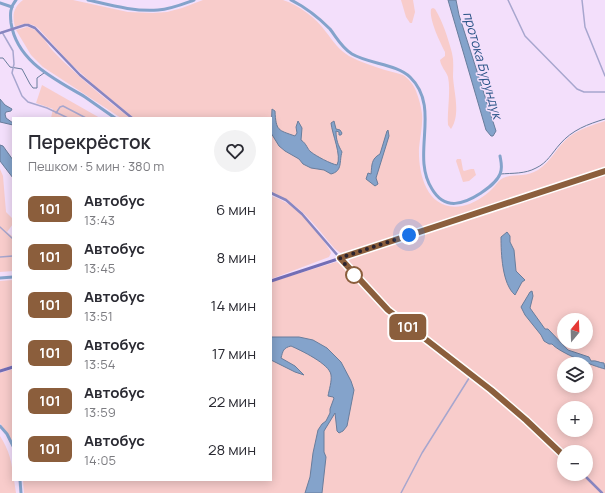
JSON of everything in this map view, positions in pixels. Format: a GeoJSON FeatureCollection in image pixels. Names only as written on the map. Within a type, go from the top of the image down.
{"type":"FeatureCollection","features":[{"type":"Feature","properties":{"kind":"main road"},"geometry":{"type":"LineString","coordinates":[[272,281],[605,171]]}},
{"type":"Feature","properties":{"kind":"main road"},"geometry":{"type":"LineString","coordinates":[[0,371],[12,367]]}},
{"type":"Feature","properties":{"kind":"street"},"geometry":{"type":"LineString","coordinates":[[508,0],[525,36],[577,90],[584,92],[605,92]]}},
{"type":"Feature","properties":{"kind":"street"},"geometry":{"type":"LineString","coordinates":[[582,0],[585,27],[605,76]]}},
{"type":"Feature","properties":{"kind":"street"},"geometry":{"type":"LineString","coordinates":[[66,117],[25,100],[19,90],[12,70],[14,64],[13,52],[1,33],[20,26],[28,25],[36,28],[80,75],[131,117]]}},
{"type":"Feature","properties":{"kind":"street"},"geometry":{"type":"LineString","coordinates":[[56,113],[60,107],[63,106],[84,117]]}},
{"type":"Feature","properties":{"kind":"street"},"geometry":{"type":"LineString","coordinates":[[272,193],[286,200],[299,210],[340,258],[388,310],[526,420],[557,449]]}},
{"type":"Feature","properties":{"kind":"street"},"geometry":{"type":"LineString","coordinates":[[0,227],[12,238]]}},
{"type":"Feature","properties":{"kind":"street"},"geometry":{"type":"LineString","coordinates":[[0,257],[12,256]]}},
{"type":"Feature","properties":{"kind":"street"},"geometry":{"type":"LineString","coordinates":[[401,493],[419,458],[471,375]]}},
{"type":"Feature","properties":{"kind":"street"},"geometry":{"type":"LineString","coordinates":[[589,481],[602,493]]}},
{"type":"Feature","properties":{"kind":"shaded area"},"geometry":{"type":"Polygon","coordinates":[[[23,0],[73,0],[128,12],[153,13],[167,12],[203,0],[283,0],[289,2],[307,13],[317,22],[336,45],[349,56],[387,71],[403,75],[411,82],[417,94],[422,114],[419,158],[423,179],[427,189],[433,197],[440,203],[450,206],[462,206],[478,200],[503,178],[524,175],[538,170],[573,134],[582,129],[605,121],[605,168],[412,233],[341,253],[335,249],[307,216],[291,202],[272,192],[272,117],[133,117],[70,63],[38,28],[26,24],[15,27],[14,12],[23,0]]]}},
{"type":"Feature","properties":{"kind":"shaded area"},"geometry":{"type":"Polygon","coordinates":[[[401,0],[413,0],[415,12],[412,23],[410,23],[406,17],[401,0]]]}},
{"type":"Feature","properties":{"kind":"shaded area"},"geometry":{"type":"Polygon","coordinates":[[[433,8],[438,14],[443,25],[453,56],[456,117],[451,129],[448,125],[448,77],[441,65],[440,60],[445,56],[445,52],[433,25],[431,9],[433,8]]]}},
{"type":"Feature","properties":{"kind":"shaded area"},"geometry":{"type":"Polygon","coordinates":[[[27,27],[32,28],[39,33],[53,51],[71,69],[129,117],[119,117],[43,67],[31,55],[16,30],[27,27]]]}},
{"type":"Feature","properties":{"kind":"shaded area"},"geometry":{"type":"Polygon","coordinates":[[[42,85],[98,117],[51,117],[53,109],[36,103],[42,85]]]}},
{"type":"Feature","properties":{"kind":"shaded area"},"geometry":{"type":"Polygon","coordinates":[[[457,159],[461,159],[464,171],[474,169],[476,175],[469,181],[463,182],[456,161],[457,159]]]}},
{"type":"Feature","properties":{"kind":"shaded area"},"geometry":{"type":"Polygon","coordinates":[[[0,169],[3,176],[6,212],[12,218],[12,225],[7,232],[12,236],[12,271],[0,272],[0,169]]]}},
{"type":"Feature","properties":{"kind":"shaded area"},"geometry":{"type":"Polygon","coordinates":[[[605,173],[605,493],[24,493],[23,481],[272,481],[272,282],[336,262],[342,263],[389,315],[450,362],[452,359],[391,311],[349,266],[350,259],[415,235],[605,173]]]}},
{"type":"Feature","properties":{"kind":"shaded area"},"geometry":{"type":"Polygon","coordinates":[[[272,196],[289,204],[304,217],[329,249],[331,253],[329,257],[272,279],[272,196]]]}},
{"type":"Feature","properties":{"kind":"shaded area"},"geometry":{"type":"Polygon","coordinates":[[[12,280],[12,365],[0,370],[0,281],[12,280]]]}},
{"type":"Feature","properties":{"kind":"shaded area"},"geometry":{"type":"Polygon","coordinates":[[[12,369],[12,441],[0,423],[0,373],[12,369]]]}},
{"type":"Feature","properties":{"kind":"shaded area"},"geometry":{"type":"Polygon","coordinates":[[[0,436],[10,457],[12,481],[14,481],[16,493],[0,493],[0,436]]]}},
{"type":"Feature","properties":{"kind":"water"},"geometry":{"type":"Polygon","coordinates":[[[448,0],[456,0],[459,15],[496,131],[493,136],[491,136],[486,130],[448,0]]]}},
{"type":"Feature","properties":{"kind":"water"},"geometry":{"type":"Polygon","coordinates":[[[0,99],[5,105],[12,109],[5,114],[6,118],[12,122],[12,125],[0,122],[0,99]]]}},
{"type":"Feature","properties":{"kind":"water"},"geometry":{"type":"Polygon","coordinates":[[[272,109],[275,111],[276,122],[279,129],[295,136],[297,133],[296,127],[298,121],[302,128],[301,140],[310,151],[324,160],[337,165],[338,151],[331,123],[334,121],[336,129],[340,130],[342,133],[339,135],[339,132],[336,131],[336,137],[342,152],[340,165],[337,171],[331,174],[324,170],[311,168],[285,151],[279,146],[272,135],[272,109]]]}},
{"type":"Feature","properties":{"kind":"water"},"geometry":{"type":"Polygon","coordinates":[[[388,130],[389,136],[376,178],[378,184],[375,186],[366,179],[368,173],[371,174],[373,160],[380,154],[388,130]]]}},
{"type":"Feature","properties":{"kind":"water"},"geometry":{"type":"Polygon","coordinates":[[[0,145],[3,146],[12,159],[12,177],[0,161],[0,145]]]}},
{"type":"Feature","properties":{"kind":"water"},"geometry":{"type":"Polygon","coordinates":[[[507,232],[510,236],[510,242],[514,250],[516,271],[525,280],[522,282],[515,295],[507,284],[503,268],[501,237],[507,232]]]}},
{"type":"Feature","properties":{"kind":"water"},"geometry":{"type":"Polygon","coordinates":[[[532,291],[533,296],[530,308],[545,329],[548,329],[557,338],[557,348],[552,344],[544,341],[521,307],[532,291]]]}},
{"type":"Feature","properties":{"kind":"water"},"geometry":{"type":"Polygon","coordinates":[[[272,337],[299,337],[313,340],[327,348],[341,362],[354,390],[347,426],[339,433],[337,431],[335,413],[324,431],[324,452],[326,457],[322,493],[305,493],[310,477],[318,430],[326,421],[330,413],[334,398],[328,396],[331,375],[326,366],[291,346],[284,350],[281,358],[295,366],[304,375],[272,360],[272,337]]]}},
{"type":"Feature","properties":{"kind":"water"},"geometry":{"type":"Polygon","coordinates":[[[558,349],[567,349],[589,357],[573,357],[558,349]]]}},
{"type":"Feature","properties":{"kind":"water"},"geometry":{"type":"Polygon","coordinates":[[[593,361],[604,363],[605,369],[593,365],[593,361]]]}},
{"type":"Feature","properties":{"kind":"waterway","name":"протока Бурундук"},"geometry":{"type":"LineString","coordinates":[[16,0],[11,11],[11,23],[15,37],[29,59],[50,76],[85,97],[114,117]]}},
{"type":"Feature","properties":{"kind":"waterway","name":"протока Бурундук"},"geometry":{"type":"LineString","coordinates":[[88,0],[123,8],[140,10],[168,9],[194,0]]}},
{"type":"Feature","properties":{"kind":"waterway","name":"протока Бурундук"},"geometry":{"type":"LineString","coordinates":[[291,0],[307,9],[321,21],[352,54],[366,60],[398,69],[410,77],[419,89],[424,103],[424,162],[426,176],[437,196],[449,203],[461,202],[475,197],[489,187],[499,177],[502,165],[500,156]]}},
{"type":"Feature","properties":{"kind":"waterway","name":"протока Бурундук"},"geometry":{"type":"LineString","coordinates":[[0,3],[12,7]]}},
{"type":"Feature","properties":{"kind":"waterway"},"geometry":{"type":"LineString","coordinates":[[0,58],[3,58],[10,67],[22,69],[33,88],[37,88],[37,78],[44,73]]}},
{"type":"Feature","properties":{"kind":"waterway"},"geometry":{"type":"LineString","coordinates":[[500,174],[523,172],[540,166],[560,144],[575,131],[586,125],[605,119]]}},
{"type":"Feature","properties":{"kind":"waterway","name":"протока Бурундук"},"geometry":{"type":"LineString","coordinates":[[0,278],[12,277]]}},
{"type":"Feature","properties":{"kind":"waterway","name":"протока Бурундук"},"geometry":{"type":"LineString","coordinates":[[0,426],[7,434],[12,444]]}},
{"type":"Feature","properties":{"kind":"waterway","name":"протока Бурундук"},"geometry":{"type":"LineString","coordinates":[[20,481],[21,493]]}},
{"type":"Feature","properties":{"kind":"bus line","name":"101"},"geometry":{"type":"LineString","coordinates":[[557,449],[491,390],[399,320],[379,302],[340,258],[605,171]]}},
{"type":"Feature","properties":{"kind":"route"},"geometry":{"type":"LineString","coordinates":[[354,275],[340,258],[409,235]]}}]}
